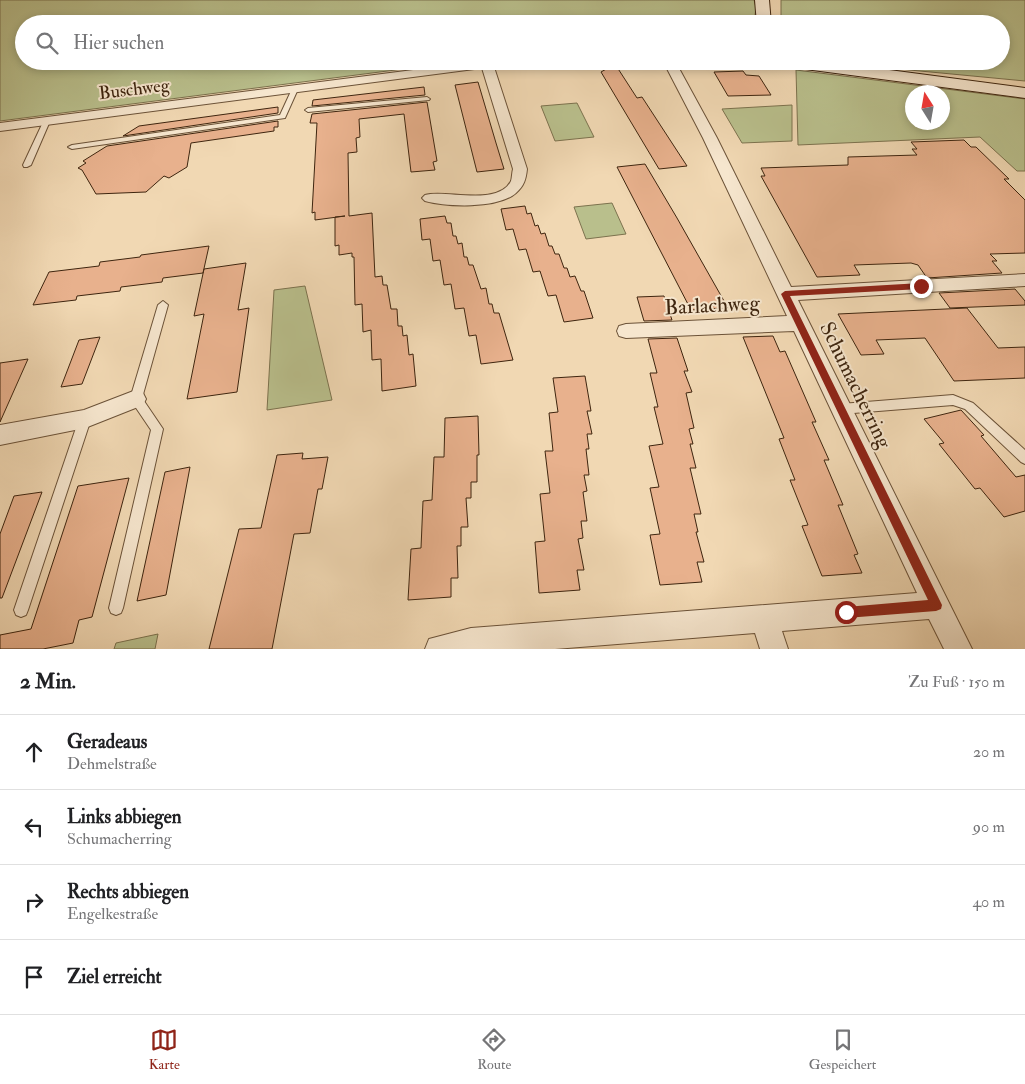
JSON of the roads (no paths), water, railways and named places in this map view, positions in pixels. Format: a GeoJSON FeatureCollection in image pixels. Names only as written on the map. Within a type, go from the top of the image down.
{"type":"FeatureCollection","features":[{"type":"Feature","properties":{"kind":"street"},"geometry":{"type":"LineString","coordinates":[[762,0],[763,15]]}},
{"type":"Feature","properties":{"kind":"street","name":"Buschweg"},"geometry":{"type":"LineString","coordinates":[[0,127],[441,70]]}},
{"type":"Feature","properties":{"kind":"street"},"geometry":{"type":"LineString","coordinates":[[430,198],[454,201],[499,197],[516,188],[521,180],[520,170],[489,70]]}},
{"type":"Feature","properties":{"kind":"street","name":"Schumacherring"},"geometry":{"type":"LineString","coordinates":[[674,70],[710,138],[958,649]]}},
{"type":"Feature","properties":{"kind":"street"},"geometry":{"type":"LineString","coordinates":[[853,70],[1025,92]]}},
{"type":"Feature","properties":{"kind":"street"},"geometry":{"type":"LineString","coordinates":[[785,294],[1025,280]]}},
{"type":"Feature","properties":{"kind":"street","name":"Barlachweg"},"geometry":{"type":"LineString","coordinates":[[626,331],[800,323]]}},
{"type":"Feature","properties":{"kind":"street"},"geometry":{"type":"LineString","coordinates":[[0,435],[84,419],[136,399]]}},
{"type":"Feature","properties":{"kind":"street"},"geometry":{"type":"LineString","coordinates":[[439,649],[480,641],[936,605]]}},
{"type":"Feature","properties":{"kind":"street"},"geometry":{"type":"LineString","coordinates":[[765,620],[774,649]]}},
{"type":"Feature","properties":{"kind":"lane"},"geometry":{"type":"LineString","coordinates":[[72,147],[283,117],[295,89]]}},
{"type":"Feature","properties":{"kind":"lane"},"geometry":{"type":"LineString","coordinates":[[308,110],[427,98]]}},
{"type":"Feature","properties":{"kind":"lane"},"geometry":{"type":"LineString","coordinates":[[27,165],[46,121]]}},
{"type":"Feature","properties":{"kind":"lane"},"geometry":{"type":"LineString","coordinates":[[116,608],[157,429],[136,399],[163,305]]}},
{"type":"Feature","properties":{"kind":"lane"},"geometry":{"type":"LineString","coordinates":[[842,409],[953,400],[969,406],[1025,458]]}},
{"type":"Feature","properties":{"kind":"lane"},"geometry":{"type":"LineString","coordinates":[[21,610],[84,419]]}}]}
